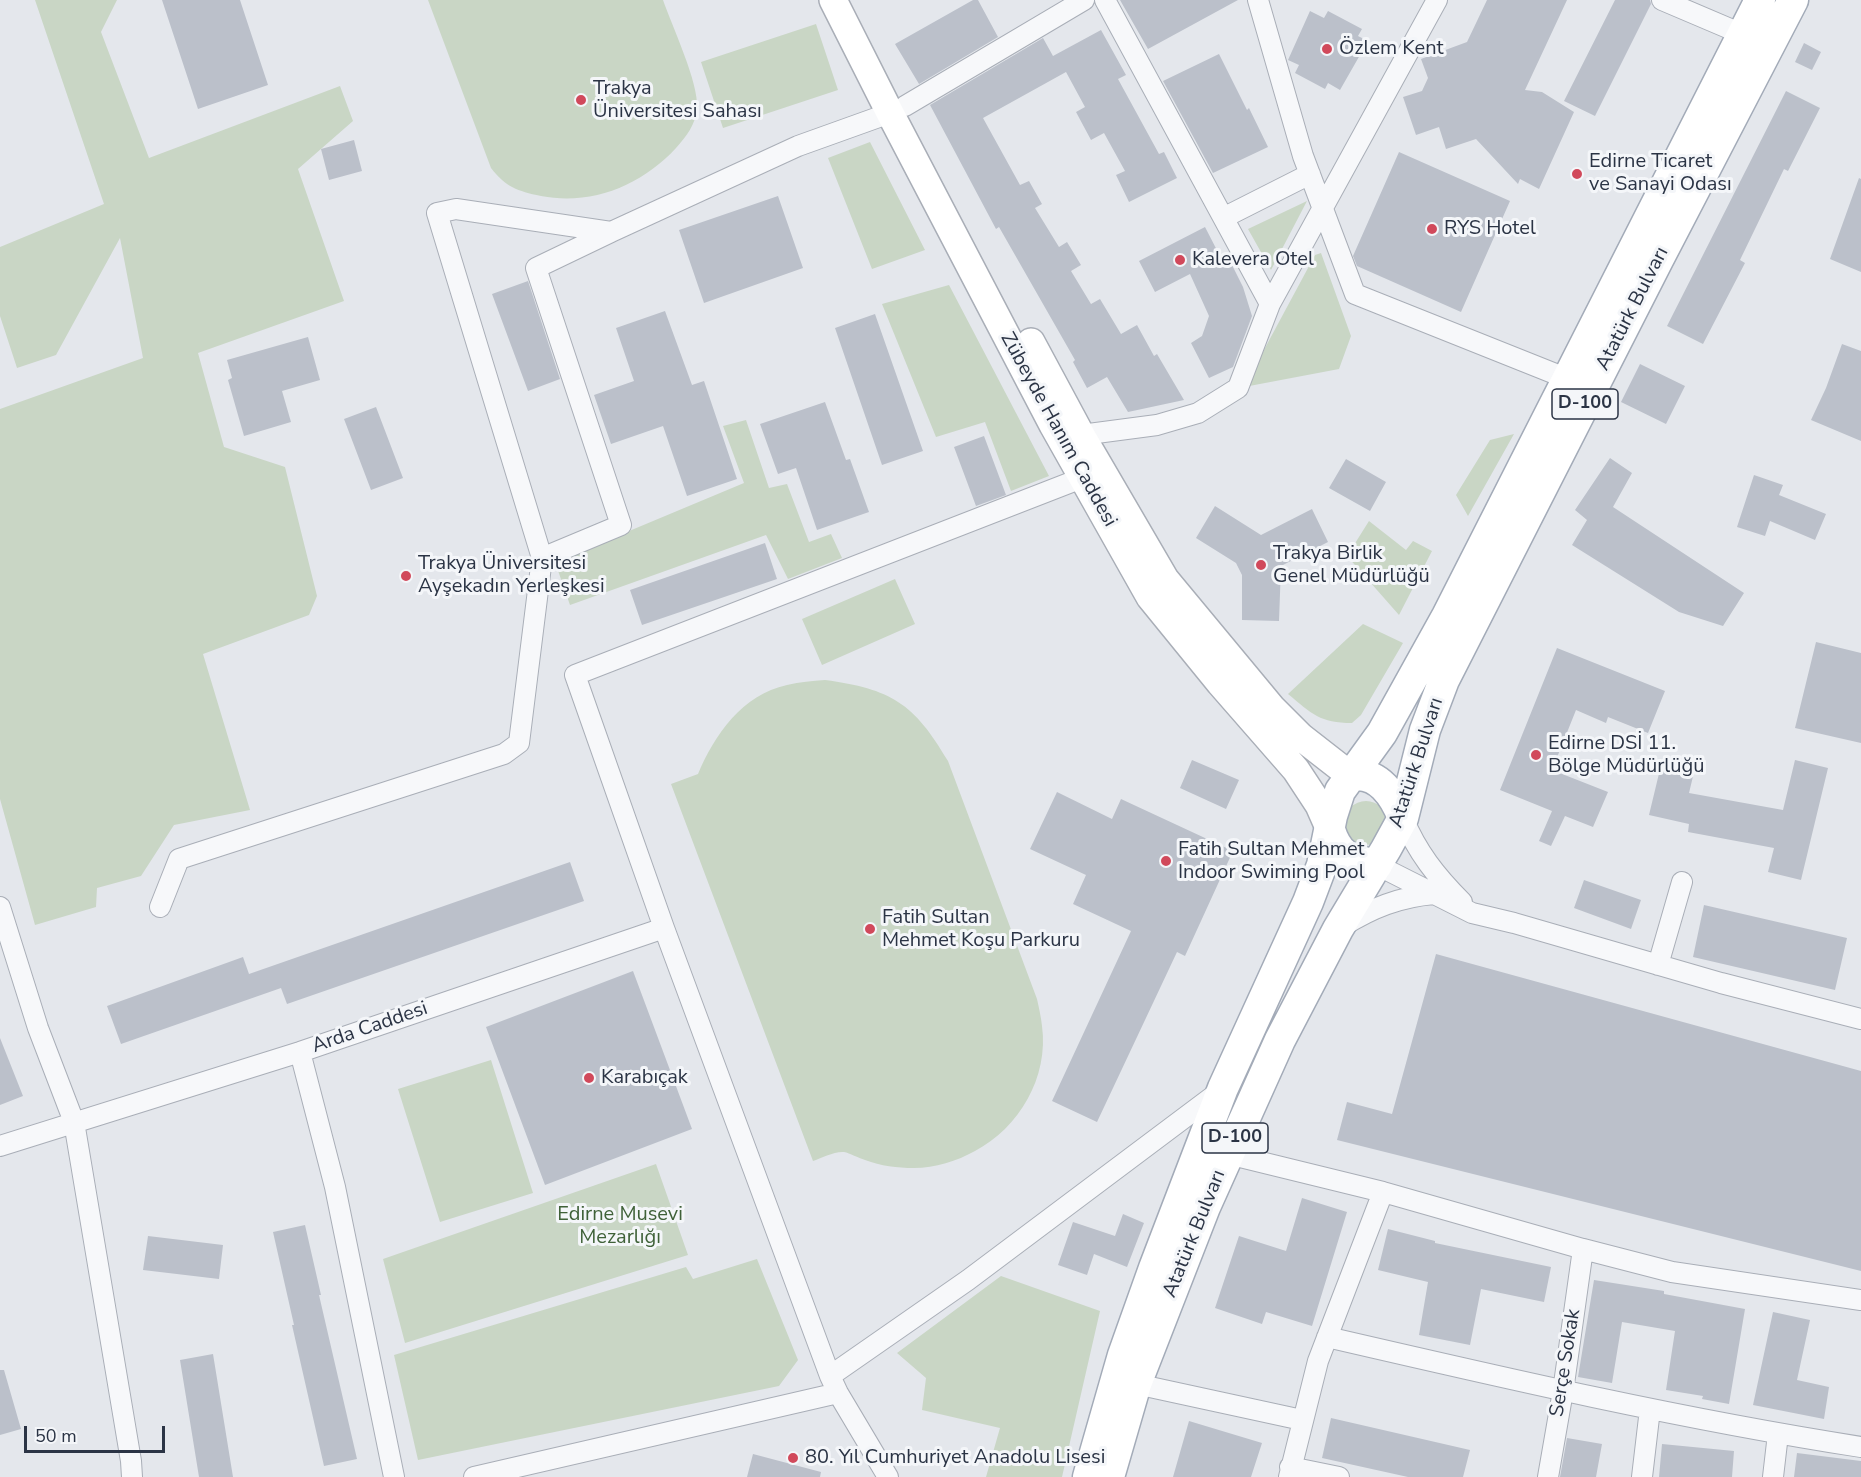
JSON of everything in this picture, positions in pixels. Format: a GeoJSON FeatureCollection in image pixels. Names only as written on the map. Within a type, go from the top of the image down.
{"type":"FeatureCollection","features":[{"type":"Feature","properties":{"kind":"main road","name":"Zübeyde Hanım Caddesi"},"geometry":{"type":"LineString","coordinates":[[833,0],[1080,435],[1166,579],[1272,708],[1301,737],[1352,776]]}},
{"type":"Feature","properties":{"kind":"main road","name":"Zübeyde Hanım Caddesi"},"geometry":{"type":"LineString","coordinates":[[851,0],[897,110],[1082,478],[1150,597],[1220,683],[1296,770],[1319,805],[1330,830]]}},
{"type":"Feature","properties":{"kind":"main road","name":"Atatürk Bulvarı"},"geometry":{"type":"LineString","coordinates":[[1088,1477],[1123,1355],[1154,1268],[1223,1088],[1308,902],[1322,865],[1335,803],[1340,791],[1382,733],[1447,616],[1760,0]]}},
{"type":"Feature","properties":{"kind":"main road","name":"Atatürk Bulvarı"},"geometry":{"type":"LineString","coordinates":[[1109,1477],[1136,1384],[1176,1278],[1228,1154],[1280,1040],[1338,929],[1403,818],[1425,730],[1444,680],[1663,249],[1793,0]]}},
{"type":"Feature","properties":{"kind":"main road"},"geometry":{"type":"LineString","coordinates":[[1352,776],[1373,780],[1390,791],[1397,801],[1403,818]]}},
{"type":"Feature","properties":{"kind":"main road"},"geometry":{"type":"LineString","coordinates":[[1330,830],[1340,851],[1354,860],[1377,865]]}},
{"type":"Feature","properties":{"kind":"street"},"geometry":{"type":"LineString","coordinates":[[542,558],[621,525],[536,268],[798,146],[897,110],[1084,0]]}},
{"type":"Feature","properties":{"kind":"street"},"geometry":{"type":"LineString","coordinates":[[1105,0],[1225,217],[1270,304]]}},
{"type":"Feature","properties":{"kind":"street"},"geometry":{"type":"LineString","coordinates":[[1258,0],[1296,135],[1355,294],[1568,379]]}},
{"type":"Feature","properties":{"kind":"street"},"geometry":{"type":"LineString","coordinates":[[1080,435],[1157,425],[1198,413],[1238,388],[1270,304],[1437,0]]}},
{"type":"Feature","properties":{"kind":"street"},"geometry":{"type":"LineString","coordinates":[[1662,0],[1742,34]]}},
{"type":"Feature","properties":{"kind":"street"},"geometry":{"type":"LineString","coordinates":[[1225,217],[1310,174]]}},
{"type":"Feature","properties":{"kind":"street"},"geometry":{"type":"LineString","coordinates":[[160,907],[179,859],[504,754],[519,743],[542,558],[437,213],[456,208],[611,232]]}},
{"type":"Feature","properties":{"kind":"street"},"geometry":{"type":"LineString","coordinates":[[888,1477],[834,1385],[664,928],[575,675],[1082,478]]}},
{"type":"Feature","properties":{"kind":"street"},"geometry":{"type":"LineString","coordinates":[[1403,818],[1426,862],[1446,887],[1472,913]]}},
{"type":"Feature","properties":{"kind":"street"},"geometry":{"type":"LineString","coordinates":[[1377,865],[1472,913],[1514,922],[1721,983],[1861,1019]]}},
{"type":"Feature","properties":{"kind":"street"},"geometry":{"type":"LineString","coordinates":[[1658,965],[1682,882]]}},
{"type":"Feature","properties":{"kind":"street"},"geometry":{"type":"LineString","coordinates":[[1338,929],[1388,902],[1411,896],[1434,894]]}},
{"type":"Feature","properties":{"kind":"street"},"geometry":{"type":"LineString","coordinates":[[0,907],[38,1028],[74,1122],[132,1477]]}},
{"type":"Feature","properties":{"kind":"street","name":"Arda Caddesi"},"geometry":{"type":"LineString","coordinates":[[0,1146],[300,1052],[664,928]]}},
{"type":"Feature","properties":{"kind":"street"},"geometry":{"type":"LineString","coordinates":[[300,1052],[335,1187],[394,1477]]}},
{"type":"Feature","properties":{"kind":"street"},"geometry":{"type":"LineString","coordinates":[[474,1477],[834,1385],[968,1280],[1223,1088]]}},
{"type":"Feature","properties":{"kind":"street"},"geometry":{"type":"LineString","coordinates":[[1228,1154],[1383,1192],[1672,1272],[1861,1300]]}},
{"type":"Feature","properties":{"kind":"street"},"geometry":{"type":"LineString","coordinates":[[1339,1477],[1290,1472],[1318,1361],[1383,1192]]}},
{"type":"Feature","properties":{"kind":"street","name":"Serçe Sokak"},"geometry":{"type":"LineString","coordinates":[[1548,1477],[1583,1249]]}},
{"type":"Feature","properties":{"kind":"street"},"geometry":{"type":"LineString","coordinates":[[1327,1337],[1650,1409],[1778,1434],[1861,1447]]}},
{"type":"Feature","properties":{"kind":"street"},"geometry":{"type":"LineString","coordinates":[[1136,1384],[1302,1420]]}},
{"type":"Feature","properties":{"kind":"street"},"geometry":{"type":"LineString","coordinates":[[1642,1477],[1650,1409]]}},
{"type":"Feature","properties":{"kind":"street"},"geometry":{"type":"LineString","coordinates":[[1773,1477],[1778,1434]]}},
{"type":"Feature","properties":{"kind":"green space"},"geometry":{"type":"Polygon","coordinates":[[[35,0],[117,0],[101,32],[149,158],[340,86],[353,121],[298,169],[344,301],[198,353],[224,447],[285,467],[317,596],[309,615],[203,654],[250,810],[174,825],[141,876],[97,888],[96,907],[35,925],[0,799],[0,409],[143,358],[120,238],[56,355],[17,368],[0,316],[0,247],[104,204],[35,0]]]}},
{"type":"Feature","properties":{"kind":"green space","name":"Trakya Üniversitesi Sahası"},"geometry":{"type":"Polygon","coordinates":[[[428,0],[663,0],[694,84],[697,108],[693,125],[680,144],[663,161],[648,173],[615,190],[579,198],[560,198],[519,190],[502,180],[491,168],[428,0]]]}},
{"type":"Feature","properties":{"kind":"green space"},"geometry":{"type":"Polygon","coordinates":[[[816,24],[838,90],[723,128],[701,62],[816,24]]]}},
{"type":"Feature","properties":{"kind":"green space"},"geometry":{"type":"Polygon","coordinates":[[[870,142],[925,250],[872,269],[828,158],[870,142]]]}},
{"type":"Feature","properties":{"kind":"green space"},"geometry":{"type":"Polygon","coordinates":[[[1307,201],[1271,270],[1248,229],[1307,201]]]}},
{"type":"Feature","properties":{"kind":"green space"},"geometry":{"type":"Polygon","coordinates":[[[1321,253],[1351,336],[1339,369],[1244,387],[1315,255],[1321,253]]]}},
{"type":"Feature","properties":{"kind":"green space"},"geometry":{"type":"Polygon","coordinates":[[[949,285],[1049,476],[1011,491],[985,422],[936,437],[882,304],[949,285]]]}},
{"type":"Feature","properties":{"kind":"green space"},"geometry":{"type":"Polygon","coordinates":[[[746,420],[769,488],[787,484],[809,542],[831,534],[842,558],[788,579],[766,535],[570,605],[555,562],[744,483],[723,426],[746,420]]]}},
{"type":"Feature","properties":{"kind":"green space"},"geometry":{"type":"Polygon","coordinates":[[[1514,434],[1468,516],[1456,495],[1490,440],[1514,434]]]}},
{"type":"Feature","properties":{"kind":"green space"},"geometry":{"type":"Polygon","coordinates":[[[1369,521],[1406,550],[1413,541],[1432,551],[1399,615],[1347,556],[1369,521]]]}},
{"type":"Feature","properties":{"kind":"green space"},"geometry":{"type":"Polygon","coordinates":[[[895,579],[915,624],[822,665],[802,619],[895,579]]]}},
{"type":"Feature","properties":{"kind":"green space"},"geometry":{"type":"Polygon","coordinates":[[[1363,624],[1403,643],[1361,715],[1352,723],[1341,723],[1317,716],[1288,694],[1363,624]]]}},
{"type":"Feature","properties":{"kind":"green space","name":"Fatih Sultan Mehmet Koşu Parkuru"},"geometry":{"type":"Polygon","coordinates":[[[825,680],[867,688],[884,694],[912,712],[936,741],[948,761],[1037,999],[1042,1023],[1043,1045],[1041,1064],[1028,1099],[1005,1129],[991,1141],[968,1155],[938,1165],[901,1168],[871,1162],[844,1152],[813,1161],[671,784],[698,774],[722,731],[732,718],[756,698],[787,685],[825,680]]]}},
{"type":"Feature","properties":{"kind":"green space"},"geometry":{"type":"Polygon","coordinates":[[[1366,801],[1381,808],[1388,823],[1381,838],[1366,845],[1351,838],[1344,823],[1351,808],[1366,801]]]}},
{"type":"Feature","properties":{"kind":"green space"},"geometry":{"type":"Polygon","coordinates":[[[491,1060],[533,1193],[440,1222],[398,1089],[491,1060]]]}},
{"type":"Feature","properties":{"kind":"green space","name":"Edirne Musevi Mezarlığı"},"geometry":{"type":"Polygon","coordinates":[[[656,1164],[688,1255],[405,1343],[383,1259],[656,1164]]]}},
{"type":"Feature","properties":{"kind":"green space"},"geometry":{"type":"Polygon","coordinates":[[[757,1259],[798,1360],[779,1386],[418,1460],[394,1355],[686,1267],[693,1279],[757,1259]]]}},
{"type":"Feature","properties":{"kind":"green space"},"geometry":{"type":"Polygon","coordinates":[[[1001,1276],[1100,1311],[1062,1477],[986,1477],[1000,1428],[922,1410],[926,1378],[897,1353],[1001,1276]]]}},
{"type":"Feature","properties":{"kind":"building"},"geometry":{"type":"Polygon","coordinates":[[[162,0],[240,0],[268,85],[198,109],[162,0]]]}},
{"type":"Feature","properties":{"kind":"building"},"geometry":{"type":"Polygon","coordinates":[[[973,0],[978,0],[998,37],[919,84],[895,44],[973,0]]]}},
{"type":"Feature","properties":{"kind":"building"},"geometry":{"type":"Polygon","coordinates":[[[1120,0],[1238,0],[1148,49],[1120,0]]]}},
{"type":"Feature","properties":{"kind":"building"},"geometry":{"type":"Polygon","coordinates":[[[1487,0],[1567,0],[1525,90],[1542,92],[1574,112],[1539,189],[1520,179],[1518,184],[1476,139],[1446,149],[1439,127],[1416,135],[1403,97],[1422,91],[1428,78],[1421,59],[1467,42],[1487,0]]]}},
{"type":"Feature","properties":{"kind":"building"},"geometry":{"type":"Polygon","coordinates":[[[1615,0],[1650,0],[1651,4],[1595,116],[1564,101],[1615,0]]]}},
{"type":"Feature","properties":{"kind":"building","name":"Özlem Kent"},"geometry":{"type":"Polygon","coordinates":[[[1310,11],[1324,18],[1328,11],[1362,29],[1358,36],[1368,41],[1340,90],[1328,83],[1325,89],[1295,73],[1299,65],[1288,60],[1310,11]]]}},
{"type":"Feature","properties":{"kind":"building"},"geometry":{"type":"Polygon","coordinates":[[[1101,30],[1126,75],[1118,79],[1159,154],[1164,152],[1177,178],[1129,202],[1116,175],[1125,171],[1104,133],[1091,140],[1076,112],[1085,107],[1066,72],[983,118],[1020,185],[1029,181],[1042,204],[1035,208],[1059,247],[1067,242],[1081,265],[1071,271],[1091,304],[1100,299],[1121,334],[1137,325],[1154,356],[1157,354],[1184,400],[1128,412],[1107,377],[1087,388],[1073,362],[1075,360],[999,227],[996,229],[930,105],[1043,38],[1053,56],[1101,30]]]}},
{"type":"Feature","properties":{"kind":"building"},"geometry":{"type":"Polygon","coordinates":[[[1804,43],[1821,52],[1812,70],[1795,62],[1804,43]]]}},
{"type":"Feature","properties":{"kind":"building"},"geometry":{"type":"Polygon","coordinates":[[[1219,54],[1268,147],[1213,173],[1163,81],[1219,54]]]}},
{"type":"Feature","properties":{"kind":"building"},"geometry":{"type":"Polygon","coordinates":[[[1786,91],[1820,108],[1788,171],[1784,169],[1740,260],[1745,263],[1703,344],[1667,326],[1786,91]]]}},
{"type":"Feature","properties":{"kind":"building"},"geometry":{"type":"Polygon","coordinates":[[[354,140],[362,171],[329,180],[321,149],[354,140]]]}},
{"type":"Feature","properties":{"kind":"building","name":"RYS Hotel"},"geometry":{"type":"Polygon","coordinates":[[[1399,152],[1510,201],[1461,312],[1357,266],[1353,256],[1399,152]]]}},
{"type":"Feature","properties":{"kind":"building"},"geometry":{"type":"Polygon","coordinates":[[[1859,178],[1861,179],[1861,272],[1830,259],[1859,178]]]}},
{"type":"Feature","properties":{"kind":"building"},"geometry":{"type":"Polygon","coordinates":[[[778,196],[803,268],[704,303],[679,230],[778,196]]]}},
{"type":"Feature","properties":{"kind":"building"},"geometry":{"type":"Polygon","coordinates":[[[1205,227],[1222,260],[1228,257],[1243,287],[1252,316],[1233,367],[1209,378],[1191,343],[1202,336],[1209,316],[1190,274],[1155,292],[1139,261],[1205,227]]]}},
{"type":"Feature","properties":{"kind":"building"},"geometry":{"type":"Polygon","coordinates":[[[528,281],[560,379],[528,391],[492,294],[528,281]]]}},
{"type":"Feature","properties":{"kind":"building"},"geometry":{"type":"Polygon","coordinates":[[[665,311],[692,385],[704,381],[737,479],[687,496],[663,426],[611,444],[594,395],[634,381],[616,328],[665,311]]]}},
{"type":"Feature","properties":{"kind":"building"},"geometry":{"type":"Polygon","coordinates":[[[875,314],[923,451],[882,465],[835,328],[875,314]]]}},
{"type":"Feature","properties":{"kind":"building"},"geometry":{"type":"Polygon","coordinates":[[[308,337],[320,380],[282,391],[291,422],[244,436],[228,380],[232,378],[227,360],[308,337]]]}},
{"type":"Feature","properties":{"kind":"building"},"geometry":{"type":"Polygon","coordinates":[[[1842,344],[1861,351],[1861,441],[1811,420],[1826,388],[1842,344]]]}},
{"type":"Feature","properties":{"kind":"building"},"geometry":{"type":"Polygon","coordinates":[[[1640,364],[1685,386],[1666,424],[1621,402],[1640,364]]]}},
{"type":"Feature","properties":{"kind":"building"},"geometry":{"type":"Polygon","coordinates":[[[825,402],[846,460],[850,459],[869,512],[817,530],[796,468],[778,474],[760,424],[825,402]]]}},
{"type":"Feature","properties":{"kind":"building"},"geometry":{"type":"Polygon","coordinates":[[[376,407],[403,478],[371,490],[344,419],[376,407]]]}},
{"type":"Feature","properties":{"kind":"building"},"geometry":{"type":"Polygon","coordinates":[[[984,436],[1006,495],[976,506],[954,447],[984,436]]]}},
{"type":"Feature","properties":{"kind":"building"},"geometry":{"type":"Polygon","coordinates":[[[1610,458],[1632,473],[1613,507],[1744,593],[1723,626],[1679,612],[1572,545],[1587,520],[1575,510],[1610,458]]]}},
{"type":"Feature","properties":{"kind":"building"},"geometry":{"type":"Polygon","coordinates":[[[1346,459],[1386,482],[1370,511],[1329,488],[1346,459]]]}},
{"type":"Feature","properties":{"kind":"building"},"geometry":{"type":"Polygon","coordinates":[[[1754,475],[1783,485],[1779,495],[1826,514],[1815,540],[1770,521],[1765,536],[1737,527],[1754,475]]]}},
{"type":"Feature","properties":{"kind":"building","name":"Trakya Birlik Genel Müdürlüğü"},"geometry":{"type":"Polygon","coordinates":[[[1215,506],[1261,535],[1312,509],[1328,542],[1281,566],[1279,621],[1242,620],[1242,575],[1236,563],[1196,538],[1215,506]]]}},
{"type":"Feature","properties":{"kind":"building"},"geometry":{"type":"Polygon","coordinates":[[[765,543],[777,579],[642,625],[630,590],[765,543]]]}},
{"type":"Feature","properties":{"kind":"building"},"geometry":{"type":"Polygon","coordinates":[[[1816,642],[1861,653],[1861,743],[1795,728],[1816,642]]]}},
{"type":"Feature","properties":{"kind":"building","name":"Edirne DSİ 11. Bölge Müdürlüğü"},"geometry":{"type":"Polygon","coordinates":[[[1557,648],[1665,691],[1648,733],[1608,717],[1606,723],[1576,710],[1552,770],[1608,792],[1593,827],[1565,816],[1551,846],[1539,841],[1552,811],[1500,790],[1557,648]]]}},
{"type":"Feature","properties":{"kind":"building"},"geometry":{"type":"Polygon","coordinates":[[[1192,760],[1239,780],[1226,809],[1180,788],[1192,760]]]}},
{"type":"Feature","properties":{"kind":"building"},"geometry":{"type":"Polygon","coordinates":[[[1795,760],[1828,768],[1801,880],[1768,872],[1774,848],[1688,832],[1689,824],[1649,815],[1662,761],[1695,768],[1689,793],[1783,810],[1795,760]]]}},
{"type":"Feature","properties":{"kind":"building"},"geometry":{"type":"Polygon","coordinates":[[[1057,792],[1112,819],[1121,799],[1233,851],[1185,956],[1177,952],[1097,1122],[1052,1101],[1131,931],[1073,904],[1086,875],[1030,849],[1057,792]]]}},
{"type":"Feature","properties":{"kind":"building"},"geometry":{"type":"Polygon","coordinates":[[[570,862],[584,901],[287,1004],[281,988],[121,1044],[107,1006],[243,957],[249,974],[570,862]]]}},
{"type":"Feature","properties":{"kind":"building"},"geometry":{"type":"Polygon","coordinates":[[[1584,880],[1641,900],[1631,929],[1574,908],[1584,880]]]}},
{"type":"Feature","properties":{"kind":"building"},"geometry":{"type":"Polygon","coordinates":[[[1704,905],[1847,938],[1835,990],[1693,957],[1704,905]]]}},
{"type":"Feature","properties":{"kind":"building"},"geometry":{"type":"Polygon","coordinates":[[[1436,954],[1861,1071],[1861,1271],[1337,1140],[1347,1102],[1392,1114],[1436,954]]]}},
{"type":"Feature","properties":{"kind":"building","name":"Karabıçak"},"geometry":{"type":"Polygon","coordinates":[[[633,971],[692,1129],[545,1185],[486,1027],[633,971]]]}},
{"type":"Feature","properties":{"kind":"building"},"geometry":{"type":"Polygon","coordinates":[[[0,1038],[23,1096],[0,1105],[0,1038]]]}},
{"type":"Feature","properties":{"kind":"building"},"geometry":{"type":"Polygon","coordinates":[[[1302,1198],[1347,1212],[1312,1326],[1266,1312],[1262,1324],[1215,1308],[1239,1236],[1286,1251],[1302,1198]]]}},
{"type":"Feature","properties":{"kind":"building"},"geometry":{"type":"Polygon","coordinates":[[[1123,1214],[1144,1223],[1127,1267],[1094,1254],[1087,1275],[1058,1265],[1073,1222],[1115,1236],[1123,1214]]]}},
{"type":"Feature","properties":{"kind":"building"},"geometry":{"type":"Polygon","coordinates":[[[305,1225],[357,1459],[324,1466],[273,1232],[305,1225]]]}},
{"type":"Feature","properties":{"kind":"building"},"geometry":{"type":"Polygon","coordinates":[[[1388,1229],[1435,1241],[1435,1243],[1551,1267],[1544,1302],[1481,1289],[1470,1345],[1419,1335],[1428,1282],[1378,1270],[1388,1229]]]}},
{"type":"Feature","properties":{"kind":"building"},"geometry":{"type":"Polygon","coordinates":[[[148,1236],[223,1245],[219,1279],[143,1270],[148,1236]]]}},
{"type":"Feature","properties":{"kind":"building"},"geometry":{"type":"Polygon","coordinates":[[[1594,1280],[1664,1291],[1664,1294],[1745,1309],[1729,1404],[1702,1399],[1703,1396],[1666,1390],[1675,1331],[1622,1322],[1612,1383],[1578,1377],[1594,1280]]]}},
{"type":"Feature","properties":{"kind":"building"},"geometry":{"type":"Polygon","coordinates":[[[1773,1312],[1810,1320],[1797,1380],[1829,1387],[1824,1419],[1753,1405],[1773,1312]]]}},
{"type":"Feature","properties":{"kind":"building"},"geometry":{"type":"Polygon","coordinates":[[[213,1354],[233,1477],[199,1477],[180,1360],[213,1354]]]}},
{"type":"Feature","properties":{"kind":"building"},"geometry":{"type":"Polygon","coordinates":[[[0,1370],[4,1370],[21,1429],[0,1435],[0,1370]]]}},
{"type":"Feature","properties":{"kind":"building"},"geometry":{"type":"Polygon","coordinates":[[[1331,1418],[1470,1450],[1463,1477],[1408,1477],[1322,1458],[1331,1418]]]}},
{"type":"Feature","properties":{"kind":"building"},"geometry":{"type":"Polygon","coordinates":[[[1189,1421],[1262,1443],[1251,1477],[1173,1477],[1189,1421]]]}},
{"type":"Feature","properties":{"kind":"building"},"geometry":{"type":"Polygon","coordinates":[[[1567,1438],[1602,1444],[1596,1477],[1560,1477],[1567,1438]]]}},
{"type":"Feature","properties":{"kind":"building"},"geometry":{"type":"Polygon","coordinates":[[[1662,1444],[1734,1451],[1732,1477],[1659,1477],[1662,1444]]]}},
{"type":"Feature","properties":{"kind":"building"},"geometry":{"type":"Polygon","coordinates":[[[1797,1453],[1861,1461],[1861,1477],[1794,1477],[1797,1453]]]}},
{"type":"Feature","properties":{"kind":"building"},"geometry":{"type":"Polygon","coordinates":[[[753,1454],[821,1472],[820,1477],[747,1477],[753,1454]]]}},
{"type":"Feature","properties":{"kind":"place","name":"Özlem Kent"},"geometry":{"type":"Point","coordinates":[1327,49]}},
{"type":"Feature","properties":{"kind":"place","name":"Trakya Üniversitesi Sahası"},"geometry":{"type":"Point","coordinates":[581,100]}},
{"type":"Feature","properties":{"kind":"place","name":"Edirne Ticaret ve Sanayi Odası"},"geometry":{"type":"Point","coordinates":[1577,174]}},
{"type":"Feature","properties":{"kind":"place","name":"RYS Hotel"},"geometry":{"type":"Point","coordinates":[1432,229]}},
{"type":"Feature","properties":{"kind":"place","name":"Kalevera Otel"},"geometry":{"type":"Point","coordinates":[1180,260]}},
{"type":"Feature","properties":{"kind":"place","name":"Trakya Birlik Genel Müdürlüğü"},"geometry":{"type":"Point","coordinates":[1261,565]}},
{"type":"Feature","properties":{"kind":"place","name":"Trakya Üniversitesi Ayşekadın Yerleşkesi"},"geometry":{"type":"Point","coordinates":[406,576]}},
{"type":"Feature","properties":{"kind":"place","name":"Edirne DSİ 11. Bölge Müdürlüğü"},"geometry":{"type":"Point","coordinates":[1536,755]}},
{"type":"Feature","properties":{"kind":"place","name":"Fatih Sultan Mehmet Indoor Swiming Pool"},"geometry":{"type":"Point","coordinates":[1166,861]}},
{"type":"Feature","properties":{"kind":"place","name":"Fatih Sultan Mehmet Koşu Parkuru"},"geometry":{"type":"Point","coordinates":[870,929]}},
{"type":"Feature","properties":{"kind":"place","name":"Karabıçak"},"geometry":{"type":"Point","coordinates":[589,1078]}},
{"type":"Feature","properties":{"kind":"place","name":"80. Yıl Cumhuriyet Anadolu Lisesi"},"geometry":{"type":"Point","coordinates":[793,1458]}}]}
